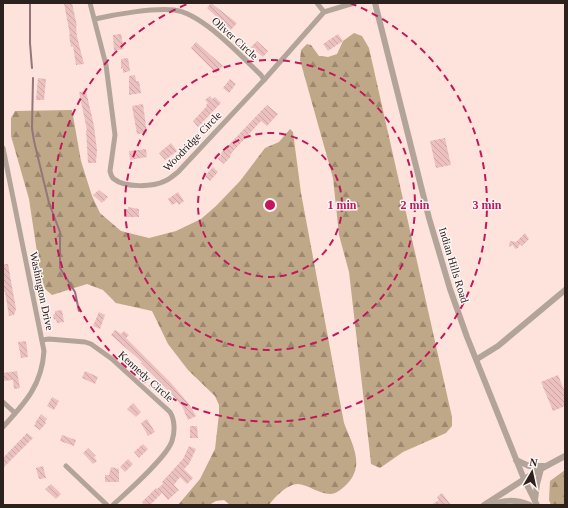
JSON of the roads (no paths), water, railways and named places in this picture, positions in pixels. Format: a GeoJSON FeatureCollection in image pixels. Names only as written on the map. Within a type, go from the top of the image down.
{"type":"FeatureCollection","features":[{"type":"Feature","properties":{"kind":"street","name":"Woodridge Circle"},"geometry":{"type":"LineString","coordinates":[[90,3],[106,65],[115,135],[110,171],[115,180],[143,186],[156,185],[167,181],[178,172],[264,80],[324,12]]}},
{"type":"Feature","properties":{"kind":"street"},"geometry":{"type":"LineString","coordinates":[[317,3],[324,12],[354,3]]}},
{"type":"Feature","properties":{"kind":"street","name":"Indian Hills Road"},"geometry":{"type":"LineString","coordinates":[[375,3],[429,218],[450,289],[467,337],[534,504]]}},
{"type":"Feature","properties":{"kind":"street","name":"Oliver Circle"},"geometry":{"type":"LineString","coordinates":[[95,19],[112,15],[174,10],[194,17],[228,44],[261,75],[264,80]]}},
{"type":"Feature","properties":{"kind":"street","name":"Washington Drive"},"geometry":{"type":"LineString","coordinates":[[3,148],[4,161],[44,351],[37,382],[23,406],[3,427]]}},
{"type":"Feature","properties":{"kind":"street"},"geometry":{"type":"LineString","coordinates":[[477,359],[498,346],[565,290]]}},
{"type":"Feature","properties":{"kind":"street","name":"Kennedy Circle"},"geometry":{"type":"LineString","coordinates":[[42,340],[49,339],[85,342],[97,347],[112,358],[170,412],[174,418],[172,442],[166,451],[155,464],[113,505]]}},
{"type":"Feature","properties":{"kind":"street"},"geometry":{"type":"LineString","coordinates":[[3,402],[16,413]]}},
{"type":"Feature","properties":{"kind":"street"},"geometry":{"type":"LineString","coordinates":[[484,505],[524,479],[565,456]]}},
{"type":"Feature","properties":{"kind":"street"},"geometry":{"type":"LineString","coordinates":[[516,460],[529,466],[548,465]]}},
{"type":"Feature","properties":{"kind":"street"},"geometry":{"type":"LineString","coordinates":[[66,466],[107,505]]}},
{"type":"Feature","properties":{"kind":"street"},"geometry":{"type":"LineString","coordinates":[[489,505],[510,500],[534,504],[536,484],[541,469]]}},
{"type":"Feature","properties":{"kind":"waterway"},"geometry":{"type":"LineString","coordinates":[[30,3],[30,43],[32,68]]}},
{"type":"Feature","properties":{"kind":"waterway"},"geometry":{"type":"LineString","coordinates":[[33,78],[32,128],[34,141],[49,203],[60,232],[60,268],[75,292],[79,311]]}}]}
